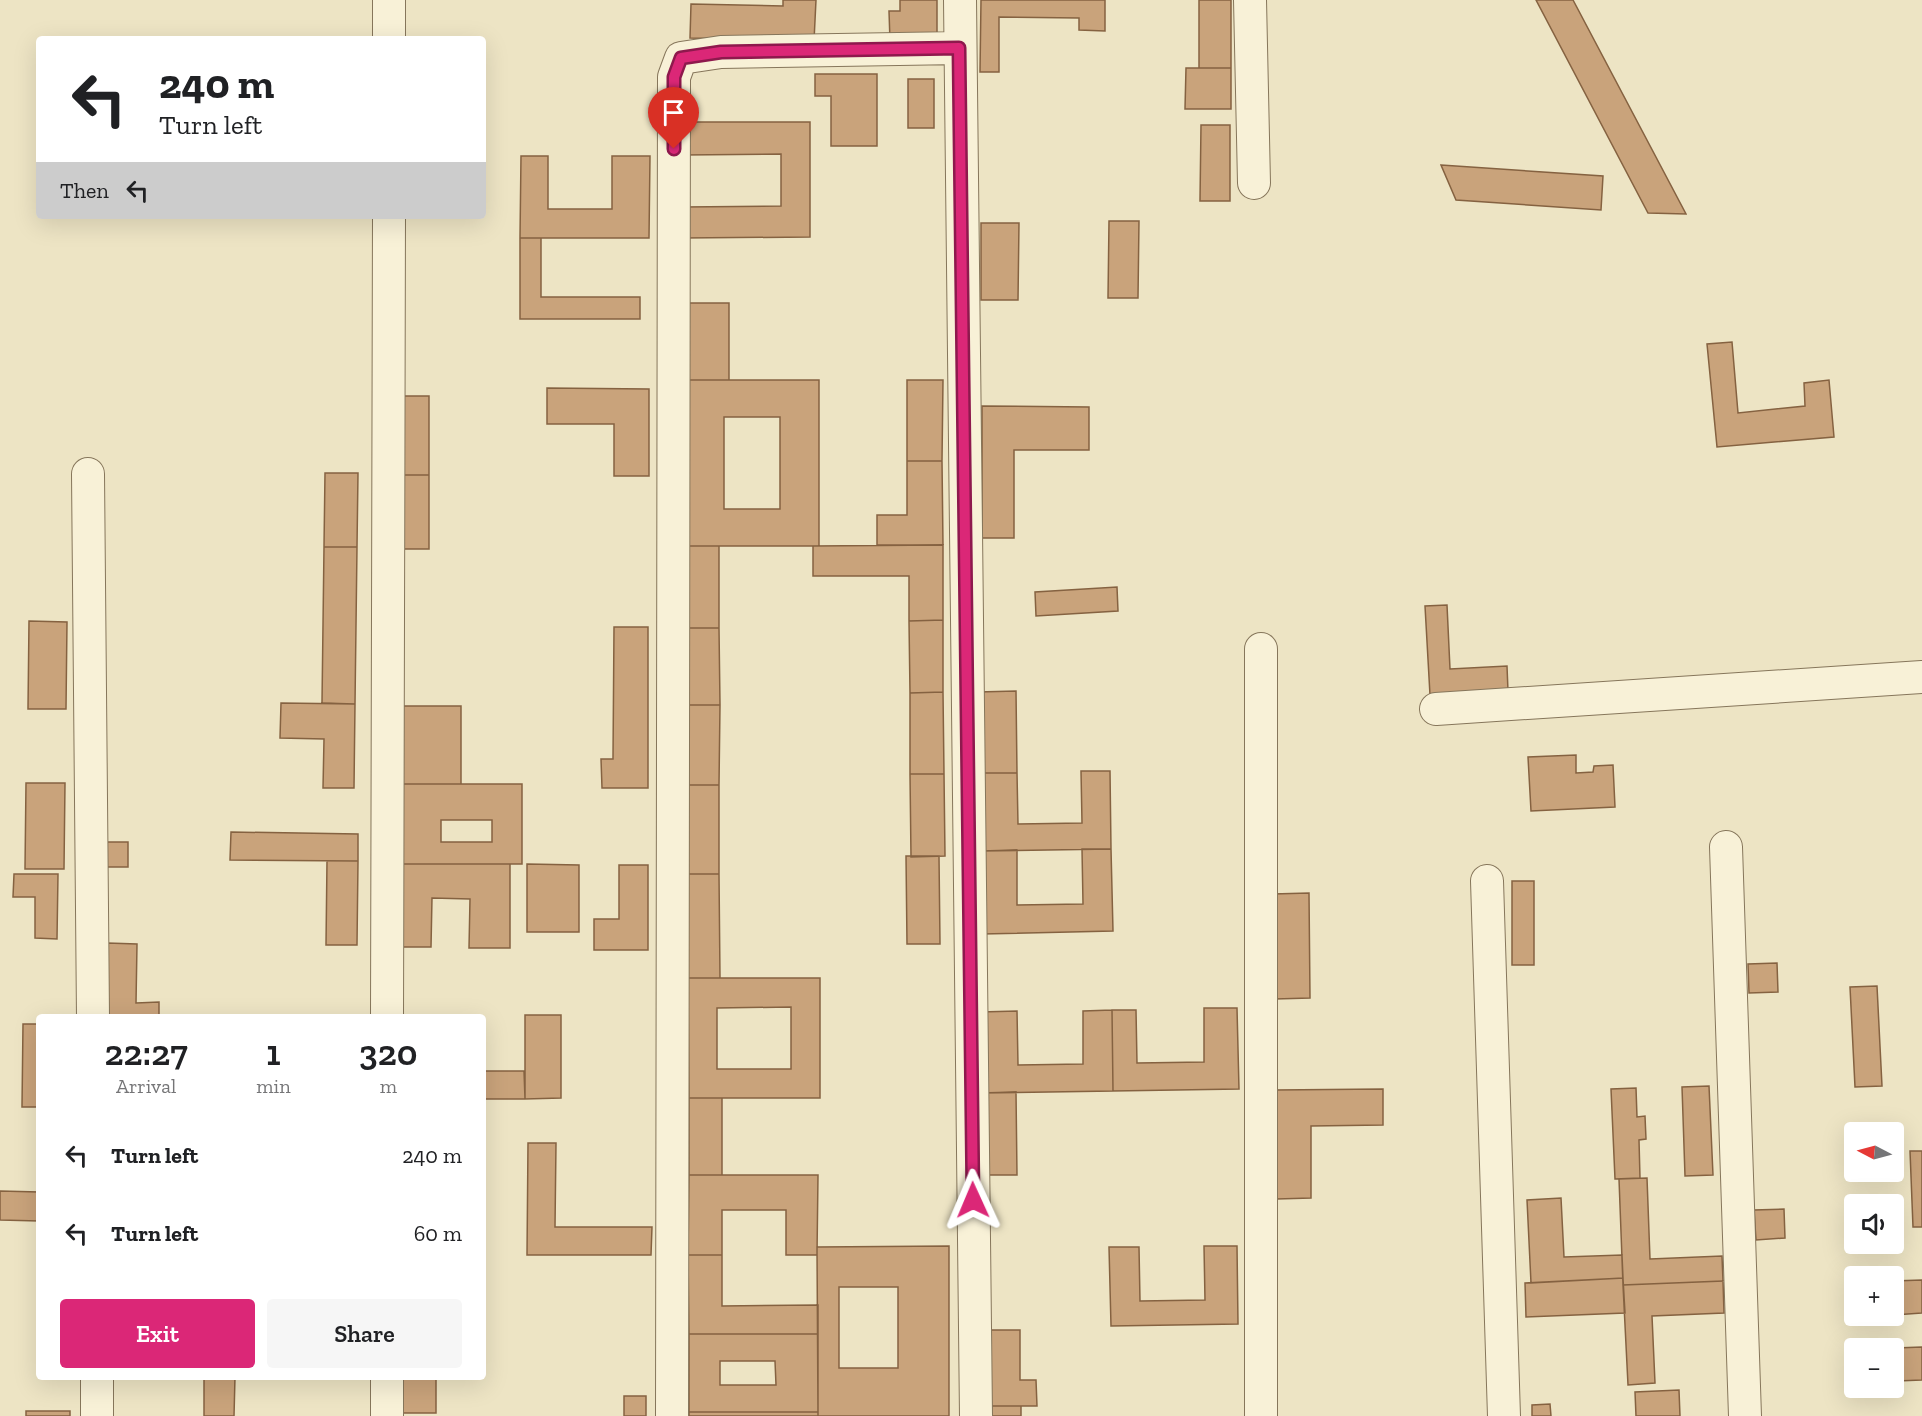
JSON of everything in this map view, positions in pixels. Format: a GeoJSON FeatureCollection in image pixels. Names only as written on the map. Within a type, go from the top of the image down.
{"type":"FeatureCollection","features":[{"type":"Feature","properties":{"kind":"street"},"geometry":{"type":"LineString","coordinates":[[389,0],[389,36]]}},
{"type":"Feature","properties":{"kind":"street"},"geometry":{"type":"LineString","coordinates":[[960,0],[976,1416]]}},
{"type":"Feature","properties":{"kind":"street"},"geometry":{"type":"LineString","coordinates":[[1250,0],[1254,183]]}},
{"type":"Feature","properties":{"kind":"street"},"geometry":{"type":"LineString","coordinates":[[672,1416],[674,77],[681,58],[721,52],[959,48]]}},
{"type":"Feature","properties":{"kind":"street"},"geometry":{"type":"LineString","coordinates":[[387,1014],[388,219]]}},
{"type":"Feature","properties":{"kind":"street"},"geometry":{"type":"LineString","coordinates":[[88,474],[93,1014]]}},
{"type":"Feature","properties":{"kind":"street"},"geometry":{"type":"LineString","coordinates":[[1261,649],[1261,1416]]}},
{"type":"Feature","properties":{"kind":"street"},"geometry":{"type":"LineString","coordinates":[[1436,710],[1922,677]]}},
{"type":"Feature","properties":{"kind":"street"},"geometry":{"type":"LineString","coordinates":[[1726,847],[1745,1416]]}},
{"type":"Feature","properties":{"kind":"street"},"geometry":{"type":"LineString","coordinates":[[1487,881],[1504,1416]]}},
{"type":"Feature","properties":{"kind":"street"},"geometry":{"type":"LineString","coordinates":[[97,1380],[97,1416]]}},
{"type":"Feature","properties":{"kind":"street"},"geometry":{"type":"LineString","coordinates":[[387,1380],[387,1416]]}},
{"type":"Feature","properties":{"kind":"building"},"geometry":{"type":"Polygon","coordinates":[[[783,0],[816,0],[814,41],[690,38],[691,4],[783,6],[783,0]]]}},
{"type":"Feature","properties":{"kind":"building"},"geometry":{"type":"Polygon","coordinates":[[[900,0],[937,0],[937,41],[890,41],[889,11],[900,11],[900,0]]]}},
{"type":"Feature","properties":{"kind":"building"},"geometry":{"type":"Polygon","coordinates":[[[981,0],[1105,0],[1105,31],[1079,30],[1079,18],[999,17],[999,72],[980,72],[981,0]]]}},
{"type":"Feature","properties":{"kind":"building"},"geometry":{"type":"Polygon","coordinates":[[[1199,0],[1231,0],[1231,68],[1199,68],[1199,0]]]}},
{"type":"Feature","properties":{"kind":"building"},"geometry":{"type":"Polygon","coordinates":[[[1536,0],[1573,0],[1686,214],[1648,213],[1536,0]]]}},
{"type":"Feature","properties":{"kind":"building"},"geometry":{"type":"Polygon","coordinates":[[[1186,68],[1231,68],[1231,109],[1185,109],[1186,68]]]}},
{"type":"Feature","properties":{"kind":"building"},"geometry":{"type":"Polygon","coordinates":[[[815,74],[877,74],[877,146],[831,146],[831,96],[815,96],[815,74]]]}},
{"type":"Feature","properties":{"kind":"building"},"geometry":{"type":"Polygon","coordinates":[[[908,79],[934,79],[934,128],[908,128],[908,79]]]}},
{"type":"Feature","properties":{"kind":"building"},"geometry":{"type":"Polygon","coordinates":[[[682,122],[810,122],[810,237],[683,238],[683,207],[781,206],[781,154],[683,155],[682,122]]]}},
{"type":"Feature","properties":{"kind":"building"},"geometry":{"type":"Polygon","coordinates":[[[1201,125],[1230,125],[1230,201],[1200,201],[1201,125]]]}},
{"type":"Feature","properties":{"kind":"building"},"geometry":{"type":"Polygon","coordinates":[[[521,156],[548,156],[548,209],[612,209],[612,156],[650,156],[649,238],[520,238],[521,156]]]}},
{"type":"Feature","properties":{"kind":"building"},"geometry":{"type":"Polygon","coordinates":[[[1441,165],[1603,176],[1601,210],[1456,200],[1441,165]]]}},
{"type":"Feature","properties":{"kind":"building"},"geometry":{"type":"Polygon","coordinates":[[[1109,221],[1139,221],[1138,298],[1108,298],[1109,221]]]}},
{"type":"Feature","properties":{"kind":"building"},"geometry":{"type":"Polygon","coordinates":[[[981,223],[1019,223],[1018,300],[981,300],[981,223]]]}},
{"type":"Feature","properties":{"kind":"building"},"geometry":{"type":"Polygon","coordinates":[[[520,238],[541,238],[541,297],[640,297],[640,319],[520,319],[520,238]]]}},
{"type":"Feature","properties":{"kind":"building"},"geometry":{"type":"Polygon","coordinates":[[[687,303],[729,303],[729,380],[687,380],[687,303]]]}},
{"type":"Feature","properties":{"kind":"building"},"geometry":{"type":"Polygon","coordinates":[[[1732,342],[1738,413],[1805,406],[1804,383],[1829,380],[1834,437],[1717,447],[1707,344],[1732,342]]]}},
{"type":"Feature","properties":{"kind":"building"},"geometry":{"type":"Polygon","coordinates":[[[687,380],[819,380],[819,546],[687,546],[687,380]],[[724,417],[724,509],[780,509],[780,417],[724,417]]]}},
{"type":"Feature","properties":{"kind":"building"},"geometry":{"type":"Polygon","coordinates":[[[907,380],[943,380],[942,461],[907,461],[907,380]]]}},
{"type":"Feature","properties":{"kind":"building"},"geometry":{"type":"Polygon","coordinates":[[[547,388],[649,389],[649,476],[614,476],[614,424],[547,424],[547,388]]]}},
{"type":"Feature","properties":{"kind":"building"},"geometry":{"type":"Polygon","coordinates":[[[393,396],[429,396],[429,475],[393,475],[393,396]]]}},
{"type":"Feature","properties":{"kind":"building"},"geometry":{"type":"Polygon","coordinates":[[[982,406],[1089,407],[1089,450],[1014,450],[1014,538],[982,538],[982,406]]]}},
{"type":"Feature","properties":{"kind":"building"},"geometry":{"type":"Polygon","coordinates":[[[907,461],[942,461],[943,545],[877,545],[877,515],[907,515],[907,461]]]}},
{"type":"Feature","properties":{"kind":"building"},"geometry":{"type":"Polygon","coordinates":[[[325,473],[358,473],[357,547],[324,547],[325,473]]]}},
{"type":"Feature","properties":{"kind":"building"},"geometry":{"type":"Polygon","coordinates":[[[393,475],[429,475],[429,549],[393,549],[393,475]]]}},
{"type":"Feature","properties":{"kind":"building"},"geometry":{"type":"Polygon","coordinates":[[[943,545],[943,620],[909,621],[909,576],[813,576],[813,546],[943,545]]]}},
{"type":"Feature","properties":{"kind":"building"},"geometry":{"type":"Polygon","coordinates":[[[687,546],[719,546],[719,628],[687,628],[687,546]]]}},
{"type":"Feature","properties":{"kind":"building"},"geometry":{"type":"Polygon","coordinates":[[[324,547],[357,547],[355,704],[322,703],[324,547]]]}},
{"type":"Feature","properties":{"kind":"building"},"geometry":{"type":"Polygon","coordinates":[[[1117,587],[1118,611],[1036,616],[1035,592],[1117,587]]]}},
{"type":"Feature","properties":{"kind":"building"},"geometry":{"type":"Polygon","coordinates":[[[1447,605],[1450,669],[1507,666],[1508,691],[1430,695],[1425,606],[1447,605]]]}},
{"type":"Feature","properties":{"kind":"building"},"geometry":{"type":"Polygon","coordinates":[[[943,620],[943,692],[910,693],[909,621],[943,620]]]}},
{"type":"Feature","properties":{"kind":"building"},"geometry":{"type":"Polygon","coordinates":[[[29,621],[67,622],[66,709],[28,709],[29,621]]]}},
{"type":"Feature","properties":{"kind":"building"},"geometry":{"type":"Polygon","coordinates":[[[614,627],[648,627],[648,788],[602,788],[601,759],[613,759],[614,627]]]}},
{"type":"Feature","properties":{"kind":"building"},"geometry":{"type":"Polygon","coordinates":[[[687,628],[719,628],[720,705],[688,705],[687,628]]]}},
{"type":"Feature","properties":{"kind":"building"},"geometry":{"type":"Polygon","coordinates":[[[1016,691],[1017,773],[980,773],[978,692],[1016,691]]]}},
{"type":"Feature","properties":{"kind":"building"},"geometry":{"type":"Polygon","coordinates":[[[943,692],[944,774],[910,774],[910,693],[943,692]]]}},
{"type":"Feature","properties":{"kind":"building"},"geometry":{"type":"Polygon","coordinates":[[[281,703],[355,704],[354,788],[323,788],[324,739],[280,738],[281,703]]]}},
{"type":"Feature","properties":{"kind":"building"},"geometry":{"type":"Polygon","coordinates":[[[688,705],[720,705],[719,785],[688,785],[688,705]]]}},
{"type":"Feature","properties":{"kind":"building"},"geometry":{"type":"Polygon","coordinates":[[[396,706],[461,706],[461,784],[396,784],[396,706]]]}},
{"type":"Feature","properties":{"kind":"building"},"geometry":{"type":"Polygon","coordinates":[[[1576,755],[1576,773],[1593,772],[1594,766],[1613,765],[1615,807],[1531,811],[1528,757],[1576,755]]]}},
{"type":"Feature","properties":{"kind":"building"},"geometry":{"type":"Polygon","coordinates":[[[1081,771],[1110,771],[1111,849],[981,851],[980,773],[1017,773],[1018,824],[1082,823],[1081,771]]]}},
{"type":"Feature","properties":{"kind":"building"},"geometry":{"type":"Polygon","coordinates":[[[910,774],[944,774],[945,856],[911,857],[910,774]]]}},
{"type":"Feature","properties":{"kind":"building"},"geometry":{"type":"Polygon","coordinates":[[[26,783],[65,783],[64,869],[25,869],[26,783]]]}},
{"type":"Feature","properties":{"kind":"building"},"geometry":{"type":"Polygon","coordinates":[[[396,784],[522,784],[522,864],[396,864],[396,784]],[[441,820],[441,842],[492,842],[492,820],[441,820]]]}},
{"type":"Feature","properties":{"kind":"building"},"geometry":{"type":"Polygon","coordinates":[[[688,785],[719,785],[719,874],[688,874],[688,785]]]}},
{"type":"Feature","properties":{"kind":"building"},"geometry":{"type":"Polygon","coordinates":[[[231,832],[358,834],[358,861],[230,860],[231,832]]]}},
{"type":"Feature","properties":{"kind":"building"},"geometry":{"type":"Polygon","coordinates":[[[106,842],[128,842],[128,867],[105,867],[106,842]]]}},
{"type":"Feature","properties":{"kind":"building"},"geometry":{"type":"Polygon","coordinates":[[[1082,849],[1111,849],[1113,931],[982,934],[981,851],[1017,850],[1017,905],[1083,904],[1082,849]]]}},
{"type":"Feature","properties":{"kind":"building"},"geometry":{"type":"Polygon","coordinates":[[[906,856],[939,856],[940,944],[907,944],[906,856]]]}},
{"type":"Feature","properties":{"kind":"building"},"geometry":{"type":"Polygon","coordinates":[[[327,861],[358,861],[357,945],[326,945],[327,861]]]}},
{"type":"Feature","properties":{"kind":"building"},"geometry":{"type":"Polygon","coordinates":[[[396,864],[510,864],[510,948],[469,948],[470,899],[432,898],[431,947],[396,947],[396,864]]]}},
{"type":"Feature","properties":{"kind":"building"},"geometry":{"type":"Polygon","coordinates":[[[527,864],[579,865],[579,932],[527,932],[527,864]]]}},
{"type":"Feature","properties":{"kind":"building"},"geometry":{"type":"Polygon","coordinates":[[[619,865],[648,865],[648,950],[594,950],[594,919],[619,919],[619,865]]]}},
{"type":"Feature","properties":{"kind":"building"},"geometry":{"type":"Polygon","coordinates":[[[14,874],[58,874],[57,939],[35,938],[35,897],[13,897],[14,874]]]}},
{"type":"Feature","properties":{"kind":"building"},"geometry":{"type":"Polygon","coordinates":[[[688,874],[719,874],[720,978],[688,978],[688,874]]]}},
{"type":"Feature","properties":{"kind":"building"},"geometry":{"type":"Polygon","coordinates":[[[1512,881],[1534,881],[1534,965],[1512,965],[1512,881]]]}},
{"type":"Feature","properties":{"kind":"building"},"geometry":{"type":"Polygon","coordinates":[[[1309,893],[1310,998],[1275,999],[1273,894],[1309,893]]]}},
{"type":"Feature","properties":{"kind":"building"},"geometry":{"type":"Polygon","coordinates":[[[107,943],[137,944],[136,1003],[159,1002],[159,1014],[106,1014],[107,943]]]}},
{"type":"Feature","properties":{"kind":"building"},"geometry":{"type":"Polygon","coordinates":[[[1777,963],[1778,992],[1749,993],[1748,964],[1777,963]]]}},
{"type":"Feature","properties":{"kind":"building"},"geometry":{"type":"Polygon","coordinates":[[[688,978],[820,978],[820,1098],[689,1098],[688,978]],[[791,1007],[717,1008],[717,1069],[791,1069],[791,1007]]]}},
{"type":"Feature","properties":{"kind":"building"},"geometry":{"type":"Polygon","coordinates":[[[1877,986],[1882,1086],[1855,1087],[1850,987],[1877,986]]]}},
{"type":"Feature","properties":{"kind":"building"},"geometry":{"type":"Polygon","coordinates":[[[1204,1008],[1237,1008],[1239,1089],[1113,1091],[1112,1010],[1136,1010],[1137,1063],[1204,1062],[1204,1008]]]}},
{"type":"Feature","properties":{"kind":"building"},"geometry":{"type":"Polygon","coordinates":[[[1112,1010],[1113,1091],[981,1093],[980,1012],[1017,1011],[1018,1065],[1083,1064],[1083,1011],[1112,1010]]]}},
{"type":"Feature","properties":{"kind":"building"},"geometry":{"type":"Polygon","coordinates":[[[525,1015],[561,1015],[561,1098],[525,1099],[525,1015]]]}},
{"type":"Feature","properties":{"kind":"building"},"geometry":{"type":"Polygon","coordinates":[[[23,1024],[36,1024],[36,1107],[22,1107],[23,1024]]]}},
{"type":"Feature","properties":{"kind":"building"},"geometry":{"type":"Polygon","coordinates":[[[486,1071],[524,1071],[525,1099],[486,1099],[486,1071]]]}},
{"type":"Feature","properties":{"kind":"building"},"geometry":{"type":"Polygon","coordinates":[[[1709,1086],[1713,1175],[1685,1176],[1682,1087],[1709,1086]]]}},
{"type":"Feature","properties":{"kind":"building"},"geometry":{"type":"Polygon","coordinates":[[[1636,1088],[1637,1117],[1645,1116],[1646,1139],[1639,1140],[1640,1178],[1615,1179],[1611,1089],[1636,1088]]]}},
{"type":"Feature","properties":{"kind":"building"},"geometry":{"type":"Polygon","coordinates":[[[1383,1089],[1383,1125],[1311,1126],[1311,1198],[1277,1199],[1275,1090],[1383,1089]]]}},
{"type":"Feature","properties":{"kind":"building"},"geometry":{"type":"Polygon","coordinates":[[[1016,1092],[1017,1175],[983,1175],[981,1093],[1016,1092]]]}},
{"type":"Feature","properties":{"kind":"building"},"geometry":{"type":"Polygon","coordinates":[[[689,1098],[722,1098],[722,1175],[689,1175],[689,1098]]]}},
{"type":"Feature","properties":{"kind":"building"},"geometry":{"type":"Polygon","coordinates":[[[528,1143],[556,1143],[555,1227],[652,1227],[651,1255],[527,1255],[528,1143]]]}},
{"type":"Feature","properties":{"kind":"building"},"geometry":{"type":"Polygon","coordinates":[[[1910,1151],[1922,1151],[1922,1227],[1913,1227],[1910,1151]]]}},
{"type":"Feature","properties":{"kind":"building"},"geometry":{"type":"Polygon","coordinates":[[[689,1175],[818,1175],[817,1255],[786,1255],[786,1210],[722,1210],[722,1255],[688,1255],[689,1175]]]}},
{"type":"Feature","properties":{"kind":"building"},"geometry":{"type":"Polygon","coordinates":[[[1647,1178],[1650,1259],[1722,1256],[1723,1281],[1623,1285],[1619,1179],[1647,1178]]]}},
{"type":"Feature","properties":{"kind":"building"},"geometry":{"type":"Polygon","coordinates":[[[0,1191],[36,1192],[36,1221],[0,1220],[0,1191]]]}},
{"type":"Feature","properties":{"kind":"building"},"geometry":{"type":"Polygon","coordinates":[[[1561,1198],[1564,1257],[1622,1255],[1623,1278],[1531,1283],[1527,1200],[1561,1198]]]}},
{"type":"Feature","properties":{"kind":"building"},"geometry":{"type":"Polygon","coordinates":[[[1784,1209],[1785,1238],[1756,1240],[1754,1210],[1784,1209]]]}},
{"type":"Feature","properties":{"kind":"building"},"geometry":{"type":"Polygon","coordinates":[[[949,1246],[949,1416],[818,1416],[817,1247],[949,1246]],[[839,1287],[839,1368],[898,1368],[898,1287],[839,1287]]]}},
{"type":"Feature","properties":{"kind":"building"},"geometry":{"type":"Polygon","coordinates":[[[1204,1246],[1237,1246],[1238,1324],[1111,1326],[1109,1247],[1139,1247],[1140,1301],[1205,1300],[1204,1246]]]}},
{"type":"Feature","properties":{"kind":"building"},"geometry":{"type":"Polygon","coordinates":[[[688,1255],[722,1255],[722,1306],[818,1305],[818,1334],[689,1334],[688,1255]]]}},
{"type":"Feature","properties":{"kind":"building"},"geometry":{"type":"Polygon","coordinates":[[[1623,1278],[1625,1313],[1526,1317],[1525,1283],[1623,1278]]]}},
{"type":"Feature","properties":{"kind":"building"},"geometry":{"type":"Polygon","coordinates":[[[1922,1280],[1922,1313],[1904,1314],[1904,1281],[1922,1280]]]}},
{"type":"Feature","properties":{"kind":"building"},"geometry":{"type":"Polygon","coordinates":[[[1723,1281],[1724,1313],[1652,1316],[1655,1383],[1628,1385],[1623,1285],[1723,1281]]]}},
{"type":"Feature","properties":{"kind":"building"},"geometry":{"type":"Polygon","coordinates":[[[985,1330],[1020,1330],[1020,1380],[1036,1380],[1037,1406],[985,1406],[985,1330]]]}},
{"type":"Feature","properties":{"kind":"building"},"geometry":{"type":"Polygon","coordinates":[[[689,1334],[818,1334],[818,1412],[689,1412],[689,1334]],[[720,1361],[720,1385],[776,1385],[775,1361],[720,1361]]]}},
{"type":"Feature","properties":{"kind":"building"},"geometry":{"type":"Polygon","coordinates":[[[1922,1347],[1922,1380],[1904,1381],[1904,1348],[1922,1347]]]}},
{"type":"Feature","properties":{"kind":"building"},"geometry":{"type":"Polygon","coordinates":[[[204,1380],[235,1380],[234,1416],[204,1416],[204,1380]]]}},
{"type":"Feature","properties":{"kind":"building"},"geometry":{"type":"Polygon","coordinates":[[[401,1380],[436,1380],[436,1413],[401,1413],[401,1380]]]}},
{"type":"Feature","properties":{"kind":"building"},"geometry":{"type":"Polygon","coordinates":[[[1679,1390],[1680,1416],[1636,1416],[1635,1392],[1679,1390]]]}},
{"type":"Feature","properties":{"kind":"building"},"geometry":{"type":"Polygon","coordinates":[[[624,1396],[646,1396],[646,1416],[624,1416],[624,1396]]]}},
{"type":"Feature","properties":{"kind":"building"},"geometry":{"type":"Polygon","coordinates":[[[1550,1404],[1551,1416],[1532,1416],[1532,1405],[1550,1404]]]}},
{"type":"Feature","properties":{"kind":"building"},"geometry":{"type":"Polygon","coordinates":[[[985,1406],[1021,1406],[1021,1416],[986,1416],[985,1406]]]}},
{"type":"Feature","properties":{"kind":"building"},"geometry":{"type":"Polygon","coordinates":[[[26,1411],[70,1411],[70,1416],[26,1416],[26,1411]]]}},
{"type":"Feature","properties":{"kind":"building"},"geometry":{"type":"Polygon","coordinates":[[[689,1412],[818,1412],[818,1416],[689,1416],[689,1412]]]}},
{"type":"Feature","properties":{"kind":"route"},"geometry":{"type":"LineString","coordinates":[[674,149],[674,77],[681,58],[721,52],[959,48],[973,1200]]}}]}
